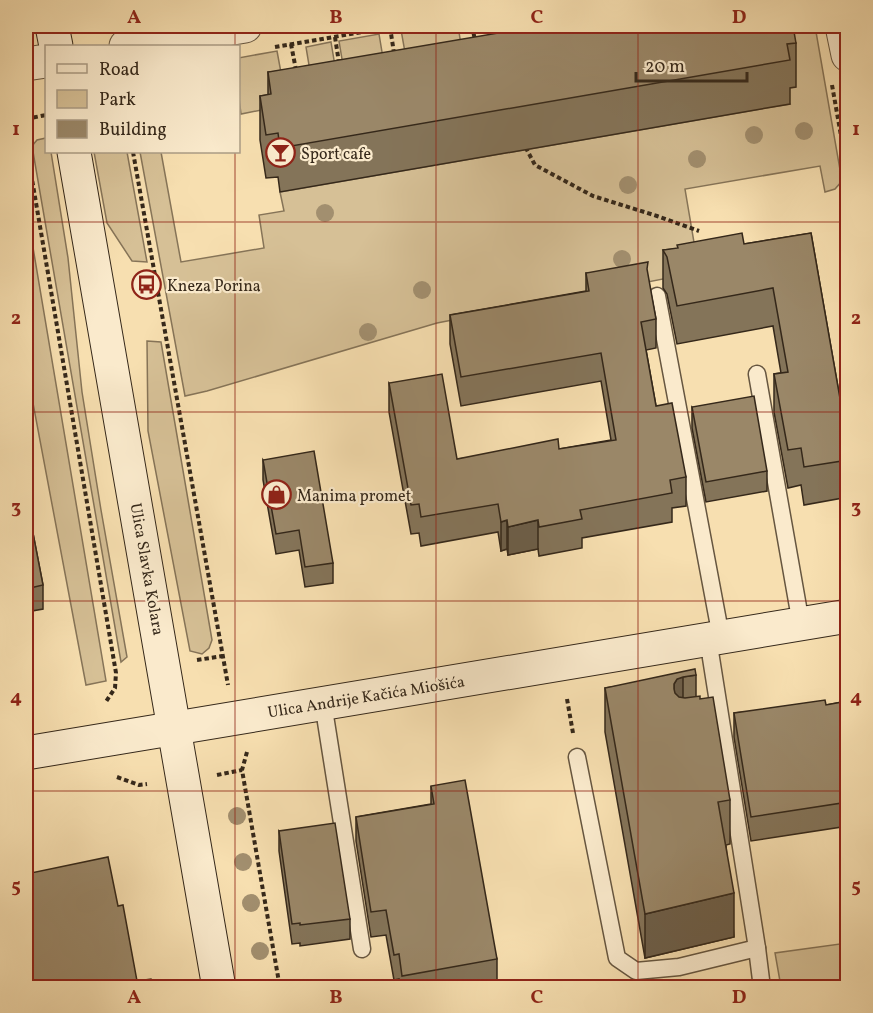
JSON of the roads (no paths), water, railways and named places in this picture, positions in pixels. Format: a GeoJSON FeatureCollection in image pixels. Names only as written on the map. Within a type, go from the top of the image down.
{"type":"FeatureCollection","features":[{"type":"Feature","properties":{"kind":"main road"},"geometry":{"type":"LineString","coordinates":[[52,26],[56,45]]}},
{"type":"Feature","properties":{"kind":"main road"},"geometry":{"type":"LineString","coordinates":[[132,45],[245,26]]}},
{"type":"Feature","properties":{"kind":"main road"},"geometry":{"type":"LineString","coordinates":[[843,26],[848,55]]}},
{"type":"Feature","properties":{"kind":"main road"},"geometry":{"type":"LineString","coordinates":[[26,64],[45,61]]}},
{"type":"Feature","properties":{"kind":"main road","name":"Ulica Slavka Kolara"},"geometry":{"type":"LineString","coordinates":[[75,153],[219,987]]}},
{"type":"Feature","properties":{"kind":"main road","name":"Ulica Andrije Kačića Miošića"},"geometry":{"type":"LineString","coordinates":[[26,753],[848,616]]}},
{"type":"Feature","properties":{"kind":"lane"},"geometry":{"type":"LineString","coordinates":[[657,296],[714,638],[722,726],[762,987]]}},
{"type":"Feature","properties":{"kind":"lane"},"geometry":{"type":"LineString","coordinates":[[757,374],[801,624]]}},
{"type":"Feature","properties":{"kind":"lane"},"geometry":{"type":"LineString","coordinates":[[322,703],[362,949]]}},
{"type":"Feature","properties":{"kind":"lane"},"geometry":{"type":"LineString","coordinates":[[703,729],[722,726]]}},
{"type":"Feature","properties":{"kind":"lane"},"geometry":{"type":"LineString","coordinates":[[577,757],[617,958],[636,971],[679,967],[757,948]]}},
{"type":"Feature","properties":{"kind":"place","name":"Sport cafe"},"geometry":{"type":"Point","coordinates":[280,153]}},
{"type":"Feature","properties":{"kind":"place","name":"Kneza Porina"},"geometry":{"type":"Point","coordinates":[146,285]}},
{"type":"Feature","properties":{"kind":"place","name":"Manima promet"},"geometry":{"type":"Point","coordinates":[276,495]}}]}
